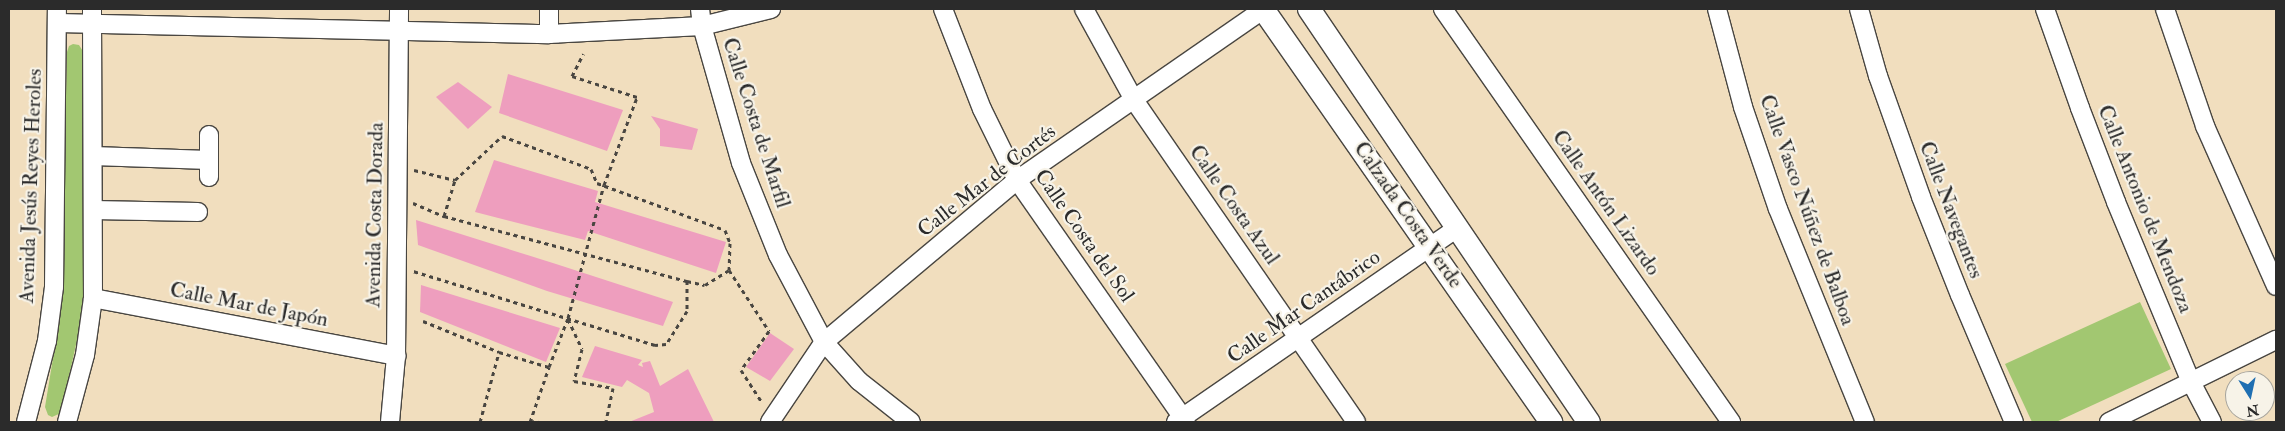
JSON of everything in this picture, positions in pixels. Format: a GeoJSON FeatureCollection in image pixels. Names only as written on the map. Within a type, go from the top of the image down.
{"type":"FeatureCollection","features":[{"type":"Feature","properties":{"kind":"main road","name":"Calzada Costa Verde"},"geometry":{"type":"LineString","coordinates":[[1263,9],[1551,422]]}},
{"type":"Feature","properties":{"kind":"main road","name":"Calzada Costa Verde"},"geometry":{"type":"LineString","coordinates":[[1309,9],[1589,422]]}},
{"type":"Feature","properties":{"kind":"street","name":"Avenida Costa Dorada"},"geometry":{"type":"LineString","coordinates":[[390,422],[396,356],[399,9]]}},
{"type":"Feature","properties":{"kind":"street"},"geometry":{"type":"LineString","coordinates":[[549,9],[549,34]]}},
{"type":"Feature","properties":{"kind":"street","name":"Calle Costa de Marfil"},"geometry":{"type":"LineString","coordinates":[[700,9],[702,26],[741,163],[778,255],[824,342],[859,381],[911,422]]}},
{"type":"Feature","properties":{"kind":"street"},"geometry":{"type":"LineString","coordinates":[[58,16],[400,33],[549,34],[702,26],[771,9]]}},
{"type":"Feature","properties":{"kind":"street","name":"Calle Costa del Sol"},"geometry":{"type":"LineString","coordinates":[[944,9],[982,109],[1017,180],[1182,421]]}},
{"type":"Feature","properties":{"kind":"street","name":"Calle Costa Azul"},"geometry":{"type":"LineString","coordinates":[[1084,9],[1134,100],[1300,338],[1356,422]]}},
{"type":"Feature","properties":{"kind":"street","name":"Calle Mar de Cortés"},"geometry":{"type":"LineString","coordinates":[[770,422],[824,342],[1017,180],[1263,9]]}},
{"type":"Feature","properties":{"kind":"street","name":"Calle Antón Lizardo"},"geometry":{"type":"LineString","coordinates":[[1443,9],[1731,422]]}},
{"type":"Feature","properties":{"kind":"street","name":"Calle Vasco Núñez de Balboa"},"geometry":{"type":"LineString","coordinates":[[1717,9],[1743,107],[1778,209],[1866,422]]}},
{"type":"Feature","properties":{"kind":"street","name":"Calle Navegantes"},"geometry":{"type":"LineString","coordinates":[[1859,9],[1878,76],[1921,198],[1960,296],[2014,422]]}},
{"type":"Feature","properties":{"kind":"street","name":"Calle Antonio de Mendoza"},"geometry":{"type":"LineString","coordinates":[[2045,9],[2116,202],[2191,382],[2212,422]]}},
{"type":"Feature","properties":{"kind":"street"},"geometry":{"type":"LineString","coordinates":[[2165,9],[2205,126],[2276,286]]}},
{"type":"Feature","properties":{"kind":"street","name":"Avenida Jesús Reyes Heroles"},"geometry":{"type":"LineString","coordinates":[[26,422],[47,341],[54,286],[58,16]]}},
{"type":"Feature","properties":{"kind":"street"},"geometry":{"type":"LineString","coordinates":[[67,422],[85,355],[93,298],[92,17]]}},
{"type":"Feature","properties":{"kind":"street"},"geometry":{"type":"LineString","coordinates":[[93,156],[209,168],[209,136]]}},
{"type":"Feature","properties":{"kind":"street"},"geometry":{"type":"LineString","coordinates":[[93,210],[198,212]]}},
{"type":"Feature","properties":{"kind":"street","name":"Calle Mar Cantábrico"},"geometry":{"type":"LineString","coordinates":[[1182,421],[1457,228]]}},
{"type":"Feature","properties":{"kind":"street"},"geometry":{"type":"LineString","coordinates":[[1430,246],[1452,246],[1461,250],[1501,308],[1506,312],[1513,312]]}},
{"type":"Feature","properties":{"kind":"street","name":"Calle Mar de Japón"},"geometry":{"type":"LineString","coordinates":[[93,298],[396,356]]}},
{"type":"Feature","properties":{"kind":"street"},"geometry":{"type":"LineString","coordinates":[[2109,422],[2276,340]]}},
{"type":"Feature","properties":{"kind":"path"},"geometry":{"type":"LineString","coordinates":[[539,422],[530,422],[568,318],[604,186],[637,97],[572,76],[583,54]]}},
{"type":"Feature","properties":{"kind":"path"},"geometry":{"type":"LineString","coordinates":[[444,216],[455,180],[502,136],[591,169],[597,183],[604,186],[725,230],[730,243],[729,270],[769,331],[741,370],[762,402]]}},
{"type":"Feature","properties":{"kind":"path"},"geometry":{"type":"LineString","coordinates":[[409,168],[455,180]]}},
{"type":"Feature","properties":{"kind":"path"},"geometry":{"type":"LineString","coordinates":[[412,203],[444,216],[687,282],[705,285],[729,270]]}},
{"type":"Feature","properties":{"kind":"path"},"geometry":{"type":"LineString","coordinates":[[396,266],[655,345],[666,344],[687,311],[687,282]]}},
{"type":"Feature","properties":{"kind":"path"},"geometry":{"type":"LineString","coordinates":[[568,318],[582,349],[574,381],[613,388],[606,422]]}},
{"type":"Feature","properties":{"kind":"path"},"geometry":{"type":"LineString","coordinates":[[423,321],[499,352],[549,367]]}},
{"type":"Feature","properties":{"kind":"path"},"geometry":{"type":"LineString","coordinates":[[480,422],[499,352]]}},
{"type":"Feature","properties":{"kind":"green space"},"geometry":{"type":"Polygon","coordinates":[[[73,44],[79,45],[84,53],[84,297],[79,331],[61,413],[52,417],[48,415],[45,407],[61,309],[67,52],[69,46],[73,44]]]}},
{"type":"Feature","properties":{"kind":"green space"},"geometry":{"type":"Polygon","coordinates":[[[2140,302],[2171,369],[2056,422],[2032,422],[2005,364],[2140,302]]]}},
{"type":"Feature","properties":{"kind":"building"},"geometry":{"type":"Polygon","coordinates":[[[508,74],[623,110],[607,151],[499,113],[508,74]]]}},
{"type":"Feature","properties":{"kind":"building"},"geometry":{"type":"Polygon","coordinates":[[[458,82],[492,107],[468,129],[436,97],[458,82]]]}},
{"type":"Feature","properties":{"kind":"building"},"geometry":{"type":"Polygon","coordinates":[[[651,116],[698,129],[692,150],[660,146],[660,129],[651,116]]]}},
{"type":"Feature","properties":{"kind":"building"},"geometry":{"type":"Polygon","coordinates":[[[494,160],[598,191],[595,202],[726,242],[716,273],[588,231],[585,240],[475,212],[494,160]]]}},
{"type":"Feature","properties":{"kind":"building"},"geometry":{"type":"Polygon","coordinates":[[[416,220],[673,302],[663,326],[547,291],[418,245],[416,220]]]}},
{"type":"Feature","properties":{"kind":"building"},"geometry":{"type":"Polygon","coordinates":[[[421,285],[560,328],[546,362],[420,312],[421,285]]]}},
{"type":"Feature","properties":{"kind":"building"},"geometry":{"type":"Polygon","coordinates":[[[770,333],[794,349],[770,381],[746,367],[770,333]]]}},
{"type":"Feature","properties":{"kind":"building"},"geometry":{"type":"Polygon","coordinates":[[[595,346],[642,360],[638,365],[643,367],[642,363],[650,361],[660,386],[688,369],[714,422],[629,422],[654,412],[649,393],[627,380],[622,387],[582,377],[595,346]]]}}]}
